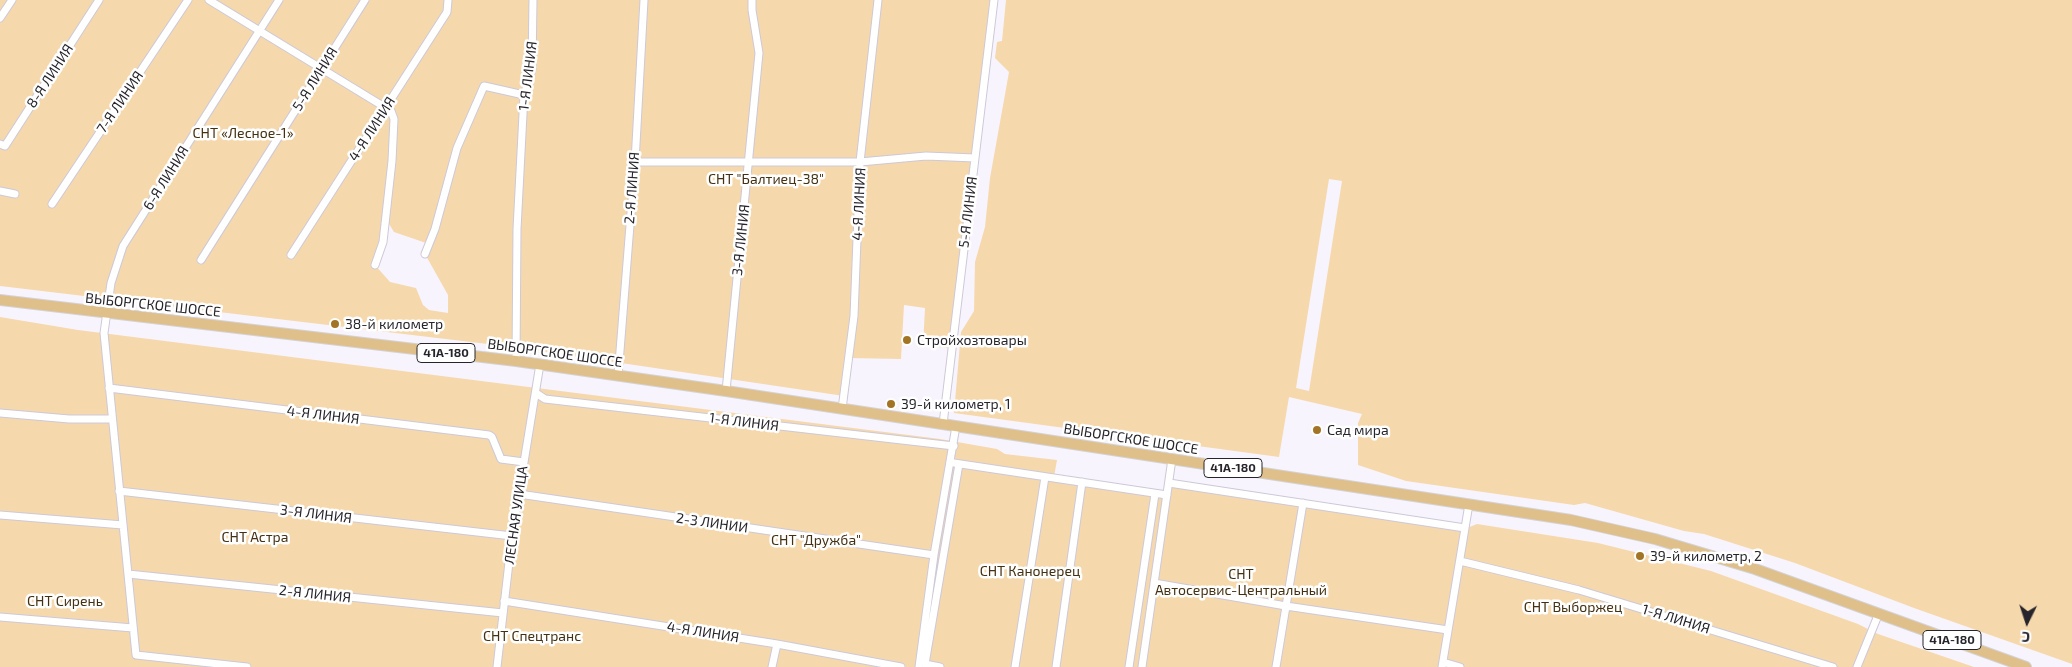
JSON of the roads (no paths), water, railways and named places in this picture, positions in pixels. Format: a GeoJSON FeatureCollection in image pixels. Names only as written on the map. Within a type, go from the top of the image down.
{"type":"FeatureCollection","features":[{"type":"Feature","properties":{"kind":"main road","name":"ВЫБОРГСКОЕ ШОССЕ"},"geometry":{"type":"LineString","coordinates":[[0,300],[540,364],[1469,504]]}},
{"type":"Feature","properties":{"kind":"main road","name":"41А-180"},"geometry":{"type":"LineString","coordinates":[[1469,504],[1605,527],[1723,559],[1879,613],[2026,667]]}},
{"type":"Feature","properties":{"kind":"street"},"geometry":{"type":"LineString","coordinates":[[0,18],[12,0]]}},
{"type":"Feature","properties":{"kind":"street","name":"8-Я ЛИНИЯ"},"geometry":{"type":"LineString","coordinates":[[0,144],[5,146],[99,0]]}},
{"type":"Feature","properties":{"kind":"street","name":"7-Я ЛИНИЯ"},"geometry":{"type":"LineString","coordinates":[[52,204],[188,0]]}},
{"type":"Feature","properties":{"kind":"street"},"geometry":{"type":"LineString","coordinates":[[209,0],[391,110],[394,119],[392,161],[383,242],[375,265]]}},
{"type":"Feature","properties":{"kind":"street","name":"6-Я ЛИНИЯ"},"geometry":{"type":"LineString","coordinates":[[247,667],[136,655],[104,333],[110,283],[123,246],[279,0]]}},
{"type":"Feature","properties":{"kind":"street","name":"5-Я ЛИНИЯ"},"geometry":{"type":"LineString","coordinates":[[201,260],[365,0]]}},
{"type":"Feature","properties":{"kind":"street","name":"4-Я ЛИНИЯ"},"geometry":{"type":"LineString","coordinates":[[291,256],[447,12],[448,0]]}},
{"type":"Feature","properties":{"kind":"street","name":"1-Я ЛИНИЯ"},"geometry":{"type":"LineString","coordinates":[[516,361],[517,229],[524,95],[532,70],[534,0]]}},
{"type":"Feature","properties":{"kind":"street","name":"2-Я ЛИНИЯ"},"geometry":{"type":"LineString","coordinates":[[618,376],[635,162],[644,0]]}},
{"type":"Feature","properties":{"kind":"street","name":"3-Я ЛИНИЯ"},"geometry":{"type":"LineString","coordinates":[[726,391],[759,53],[752,0]]}},
{"type":"Feature","properties":{"kind":"street","name":"4-Я ЛИНИЯ"},"geometry":{"type":"LineString","coordinates":[[842,409],[854,316],[860,162],[878,0]]}},
{"type":"Feature","properties":{"kind":"street","name":"5-Я ЛИНИЯ"},"geometry":{"type":"LineString","coordinates":[[943,424],[994,0]]}},
{"type":"Feature","properties":{"kind":"street"},"geometry":{"type":"LineString","coordinates":[[425,254],[435,229],[457,148],[484,86],[524,95]]}},
{"type":"Feature","properties":{"kind":"street"},"geometry":{"type":"LineString","coordinates":[[635,162],[860,162],[926,156],[975,158]]}},
{"type":"Feature","properties":{"kind":"street"},"geometry":{"type":"LineString","coordinates":[[0,191],[15,194]]}},
{"type":"Feature","properties":{"kind":"street","name":"ЛЕСНАЯ УЛИЦА"},"geometry":{"type":"LineString","coordinates":[[497,667],[512,536],[540,364]]}},
{"type":"Feature","properties":{"kind":"street","name":"4-Я ЛИНИЯ"},"geometry":{"type":"LineString","coordinates":[[109,388],[489,436],[492,437],[501,459],[524,462]]}},
{"type":"Feature","properties":{"kind":"street","name":"1-Я ЛИНИЯ"},"geometry":{"type":"LineString","coordinates":[[536,393],[545,399],[954,446]]}},
{"type":"Feature","properties":{"kind":"street"},"geometry":{"type":"LineString","coordinates":[[0,412],[69,419],[112,419]]}},
{"type":"Feature","properties":{"kind":"street"},"geometry":{"type":"LineString","coordinates":[[940,667],[925,664],[955,463],[956,426]]}},
{"type":"Feature","properties":{"kind":"street"},"geometry":{"type":"LineString","coordinates":[[1142,667],[1172,459]]}},
{"type":"Feature","properties":{"kind":"street"},"geometry":{"type":"LineString","coordinates":[[955,463],[1167,495]]}},
{"type":"Feature","properties":{"kind":"street"},"geometry":{"type":"LineString","coordinates":[[919,667],[934,555],[955,463]]}},
{"type":"Feature","properties":{"kind":"street"},"geometry":{"type":"LineString","coordinates":[[1015,667],[1045,476]]}},
{"type":"Feature","properties":{"kind":"street"},"geometry":{"type":"LineString","coordinates":[[1056,667],[1082,482]]}},
{"type":"Feature","properties":{"kind":"street"},"geometry":{"type":"LineString","coordinates":[[1169,483],[1465,528]]}},
{"type":"Feature","properties":{"kind":"street","name":"3-Я ЛИНИЯ"},"geometry":{"type":"LineString","coordinates":[[119,491],[512,536]]}},
{"type":"Feature","properties":{"kind":"street","name":"2-3 ЛИНИИ"},"geometry":{"type":"LineString","coordinates":[[519,494],[934,555]]}},
{"type":"Feature","properties":{"kind":"street"},"geometry":{"type":"LineString","coordinates":[[1128,667],[1156,494]]}},
{"type":"Feature","properties":{"kind":"street"},"geometry":{"type":"LineString","coordinates":[[1276,667],[1303,503]]}},
{"type":"Feature","properties":{"kind":"street"},"geometry":{"type":"LineString","coordinates":[[1460,667],[1443,665],[1469,504]]}},
{"type":"Feature","properties":{"kind":"street"},"geometry":{"type":"LineString","coordinates":[[0,515],[123,525]]}},
{"type":"Feature","properties":{"kind":"street","name":"1-Я ЛИНИЯ"},"geometry":{"type":"LineString","coordinates":[[1460,562],[1580,590],[1833,667]]}},
{"type":"Feature","properties":{"kind":"street","name":"2-Я ЛИНИЯ"},"geometry":{"type":"LineString","coordinates":[[128,574],[503,613]]}},
{"type":"Feature","properties":{"kind":"street"},"geometry":{"type":"LineString","coordinates":[[1154,583],[1286,606],[1448,630]]}},
{"type":"Feature","properties":{"kind":"street","name":"4-Я ЛИНИЯ"},"geometry":{"type":"LineString","coordinates":[[504,601],[776,644],[901,667]]}},
{"type":"Feature","properties":{"kind":"street"},"geometry":{"type":"LineString","coordinates":[[1857,667],[1879,613]]}},
{"type":"Feature","properties":{"kind":"street"},"geometry":{"type":"LineString","coordinates":[[0,617],[133,628]]}},
{"type":"Feature","properties":{"kind":"street"},"geometry":{"type":"LineString","coordinates":[[772,667],[776,644]]}},
{"type":"Feature","properties":{"kind":"place","name":"38-й километр"},"geometry":{"type":"Point","coordinates":[335,324]}},
{"type":"Feature","properties":{"kind":"place","name":"Стройхозтовары"},"geometry":{"type":"Point","coordinates":[907,340]}},
{"type":"Feature","properties":{"kind":"place","name":"39-й километр, 1"},"geometry":{"type":"Point","coordinates":[891,404]}},
{"type":"Feature","properties":{"kind":"place","name":"Сад мира"},"geometry":{"type":"Point","coordinates":[1317,430]}},
{"type":"Feature","properties":{"kind":"place","name":"39-й километр, 2"},"geometry":{"type":"Point","coordinates":[1640,556]}},
{"type":"Feature","properties":{"kind":"park label","name":"СНТ «Лесное-1»"},"geometry":{"type":"Point","coordinates":[243,133]}},
{"type":"Feature","properties":{"kind":"park label","name":"СНТ \"Балтиец-38\""},"geometry":{"type":"Point","coordinates":[766,179]}},
{"type":"Feature","properties":{"kind":"park label","name":"СНТ Астра"},"geometry":{"type":"Point","coordinates":[255,537]}},
{"type":"Feature","properties":{"kind":"park label","name":"СНТ \"Дружба\""},"geometry":{"type":"Point","coordinates":[816,540]}},
{"type":"Feature","properties":{"kind":"park label","name":"СНТ Канонерец"},"geometry":{"type":"Point","coordinates":[1030,571]}},
{"type":"Feature","properties":{"kind":"park label","name":"СНТ Автосервис-Центральный"},"geometry":{"type":"Point","coordinates":[1241,582]}},
{"type":"Feature","properties":{"kind":"park label","name":"СНТ Сирень"},"geometry":{"type":"Point","coordinates":[65,601]}},
{"type":"Feature","properties":{"kind":"park label","name":"СНТ Выборжец"},"geometry":{"type":"Point","coordinates":[1573,607]}},
{"type":"Feature","properties":{"kind":"park label","name":"СНТ Спецтранс"},"geometry":{"type":"Point","coordinates":[532,636]}}]}
